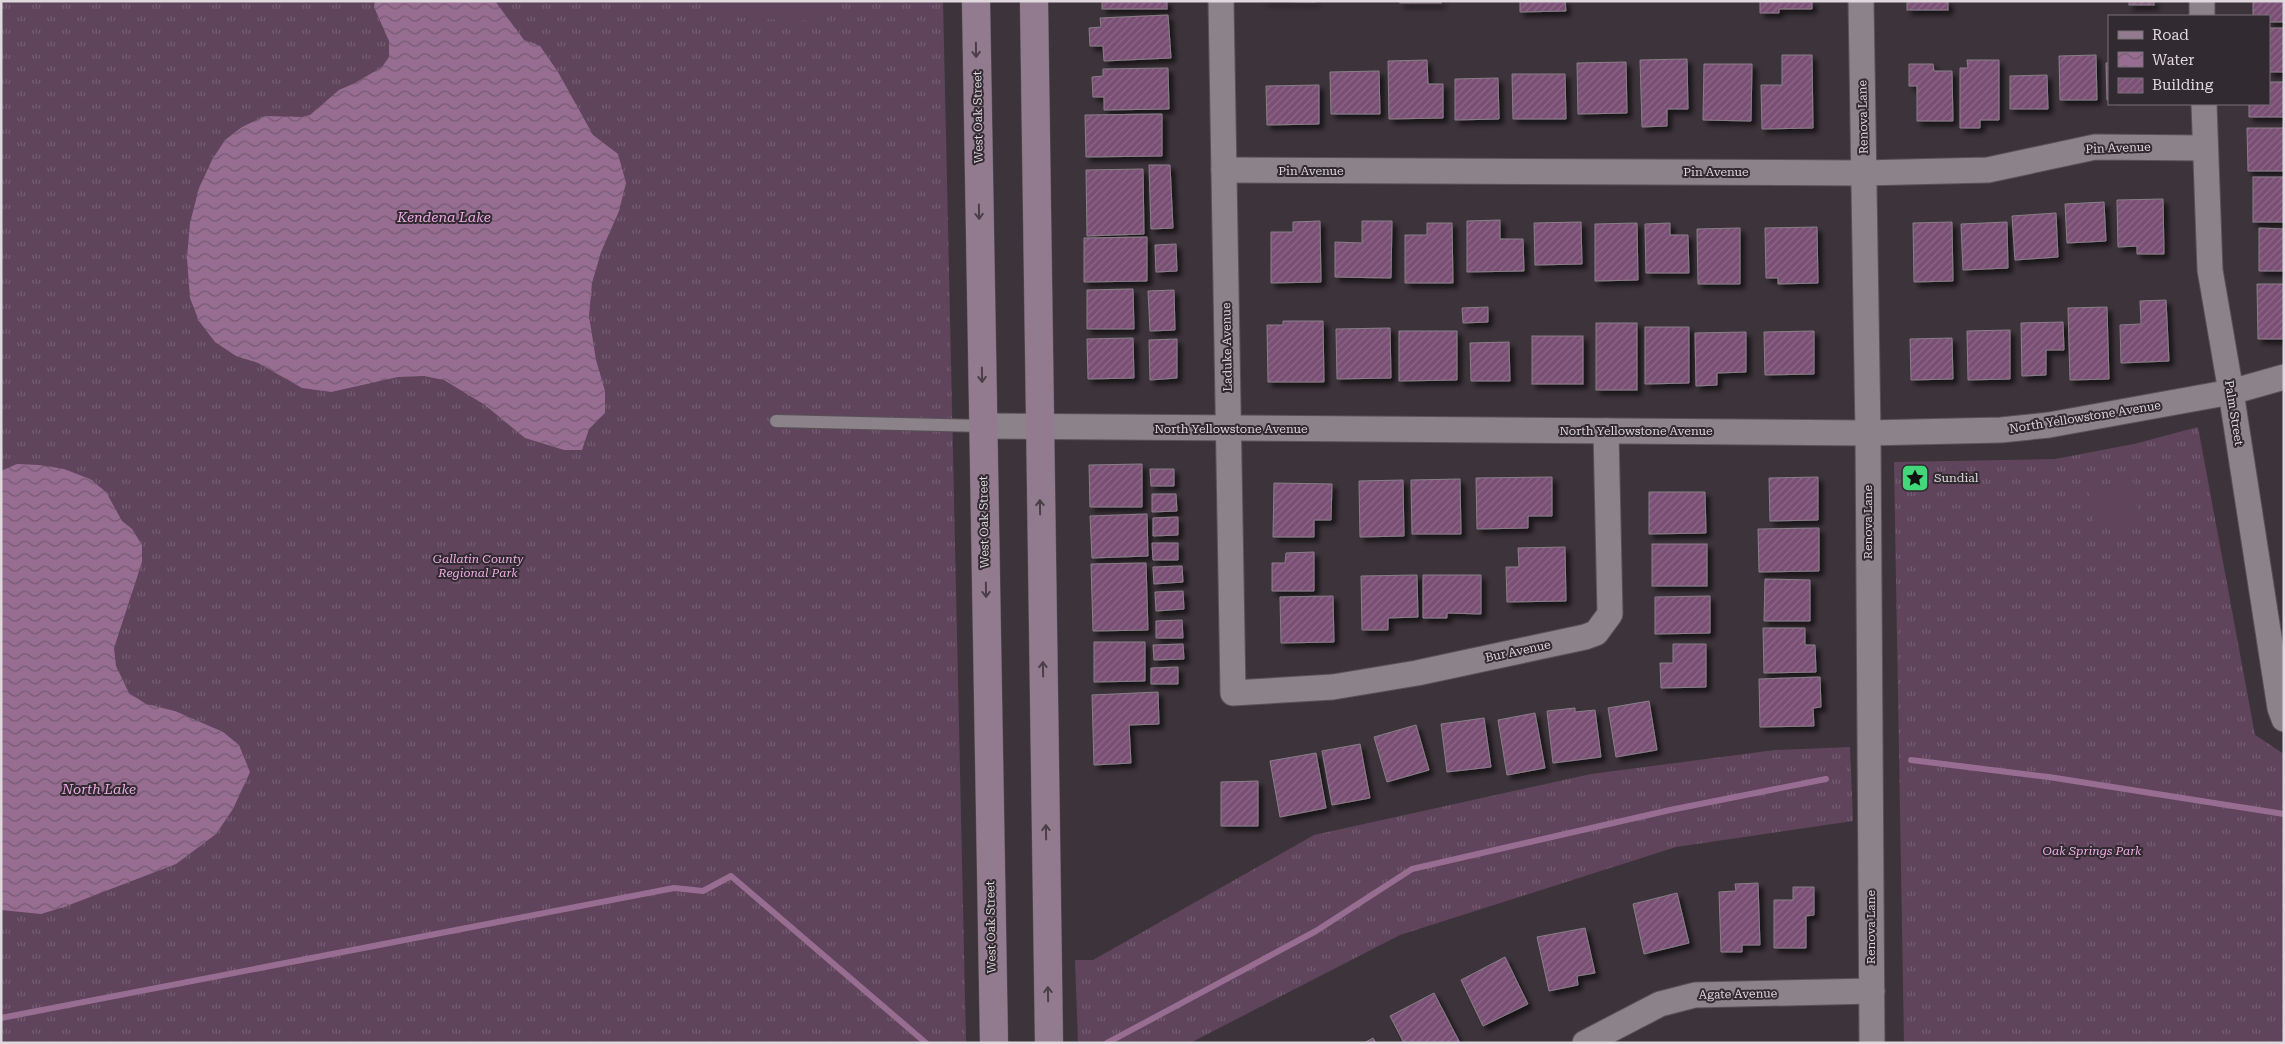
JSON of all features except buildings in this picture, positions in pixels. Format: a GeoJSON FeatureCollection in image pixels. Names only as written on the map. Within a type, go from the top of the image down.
{"type":"FeatureCollection","features":[{"type":"Feature","properties":{"kind":"main road","name":"West Oak Street"},"geometry":{"type":"LineString","coordinates":[[976,1],[994,1043]]}},
{"type":"Feature","properties":{"kind":"main road"},"geometry":{"type":"LineString","coordinates":[[1034,1],[1049,1043]]}},
{"type":"Feature","properties":{"kind":"street","name":"Laduke Avenue"},"geometry":{"type":"LineString","coordinates":[[1221,1],[1233,693]]}},
{"type":"Feature","properties":{"kind":"street","name":"Renova Lane"},"geometry":{"type":"LineString","coordinates":[[1861,1],[1868,433],[1872,1043]]}},
{"type":"Feature","properties":{"kind":"street"},"geometry":{"type":"LineString","coordinates":[[2202,1],[2202,15]]}},
{"type":"Feature","properties":{"kind":"street","name":"Palm Street"},"geometry":{"type":"LineString","coordinates":[[2204,105],[2204,148],[2210,270],[2280,708],[2284,720]]}},
{"type":"Feature","properties":{"kind":"street","name":"Pin Avenue"},"geometry":{"type":"LineString","coordinates":[[1224,170],[1864,173],[1988,170],[2095,147],[2204,148]]}},
{"type":"Feature","properties":{"kind":"street","name":"North Yellowstone Avenue"},"geometry":{"type":"LineString","coordinates":[[983,426],[1039,428],[1868,433],[2001,430],[2048,425],[2231,392],[2284,377]]}},
{"type":"Feature","properties":{"kind":"street","name":"Bur Avenue"},"geometry":{"type":"LineString","coordinates":[[1233,693],[1342,685],[1417,673],[1585,637],[1596,633],[1610,614],[1606,431]]}},
{"type":"Feature","properties":{"kind":"street","name":"Agate Avenue"},"geometry":{"type":"LineString","coordinates":[[1585,1043],[1660,1004],[1695,994],[1872,992]]}},
{"type":"Feature","properties":{"kind":"lane"},"geometry":{"type":"LineString","coordinates":[[776,421],[983,426]]}},
{"type":"Feature","properties":{"kind":"green space","name":"Gallatin County Regional Park"},"geometry":{"type":"Polygon","coordinates":[[[1,1],[943,1],[966,1043],[1,1043],[1,1]]]}},
{"type":"Feature","properties":{"kind":"green space"},"geometry":{"type":"Polygon","coordinates":[[[719,1],[826,1],[817,16],[801,21],[731,17],[726,14],[719,1]]]}},
{"type":"Feature","properties":{"kind":"green space","name":"Oak Springs Park"},"geometry":{"type":"Polygon","coordinates":[[[2198,427],[2255,735],[2284,754],[2284,1043],[1904,1043],[1894,462],[2055,459],[2134,444],[2198,427]]]}},
{"type":"Feature","properties":{"kind":"green space"},"geometry":{"type":"Polygon","coordinates":[[[2133,481],[2139,521],[2095,528],[2088,488],[2133,481]]]}},
{"type":"Feature","properties":{"kind":"green space"},"geometry":{"type":"Polygon","coordinates":[[[1850,747],[1853,821],[1676,847],[1400,935],[1190,1043],[1078,1043],[1075,960],[1093,960],[1314,835],[1591,774],[1775,750],[1850,747]]]}},
{"type":"Feature","properties":{"kind":"water","name":"Kendena Lake"},"geometry":{"type":"Polygon","coordinates":[[[375,1],[495,1],[524,40],[540,46],[558,72],[593,135],[618,154],[626,183],[619,211],[601,252],[592,283],[589,316],[596,360],[605,391],[605,413],[589,429],[582,450],[564,450],[525,438],[485,405],[444,380],[424,376],[398,377],[331,392],[302,388],[258,363],[236,356],[215,342],[199,321],[190,298],[187,258],[190,223],[199,188],[212,160],[225,140],[242,127],[265,116],[301,117],[310,115],[339,90],[382,67],[389,57],[389,41],[374,7],[375,1]]]}},
{"type":"Feature","properties":{"kind":"water","name":"North Lake"},"geometry":{"type":"Polygon","coordinates":[[[17,464],[64,469],[90,479],[106,492],[122,521],[132,529],[142,545],[142,562],[114,648],[116,666],[129,693],[146,704],[175,711],[223,732],[239,745],[250,772],[233,809],[216,834],[176,864],[41,914],[1,910],[1,471],[17,464]]]}},
{"type":"Feature","properties":{"kind":"waterway"},"geometry":{"type":"LineString","coordinates":[[1911,760],[2049,777],[2284,814]]}},
{"type":"Feature","properties":{"kind":"waterway"},"geometry":{"type":"LineString","coordinates":[[1107,1043],[1316,931],[1412,869],[1670,810],[1826,779]]}},
{"type":"Feature","properties":{"kind":"waterway"},"geometry":{"type":"LineString","coordinates":[[1,1018],[674,888],[703,891],[731,876],[926,1043]]}},
{"type":"Feature","properties":{"kind":"place","name":"Sundial"},"geometry":{"type":"Point","coordinates":[1915,478]}}]}
